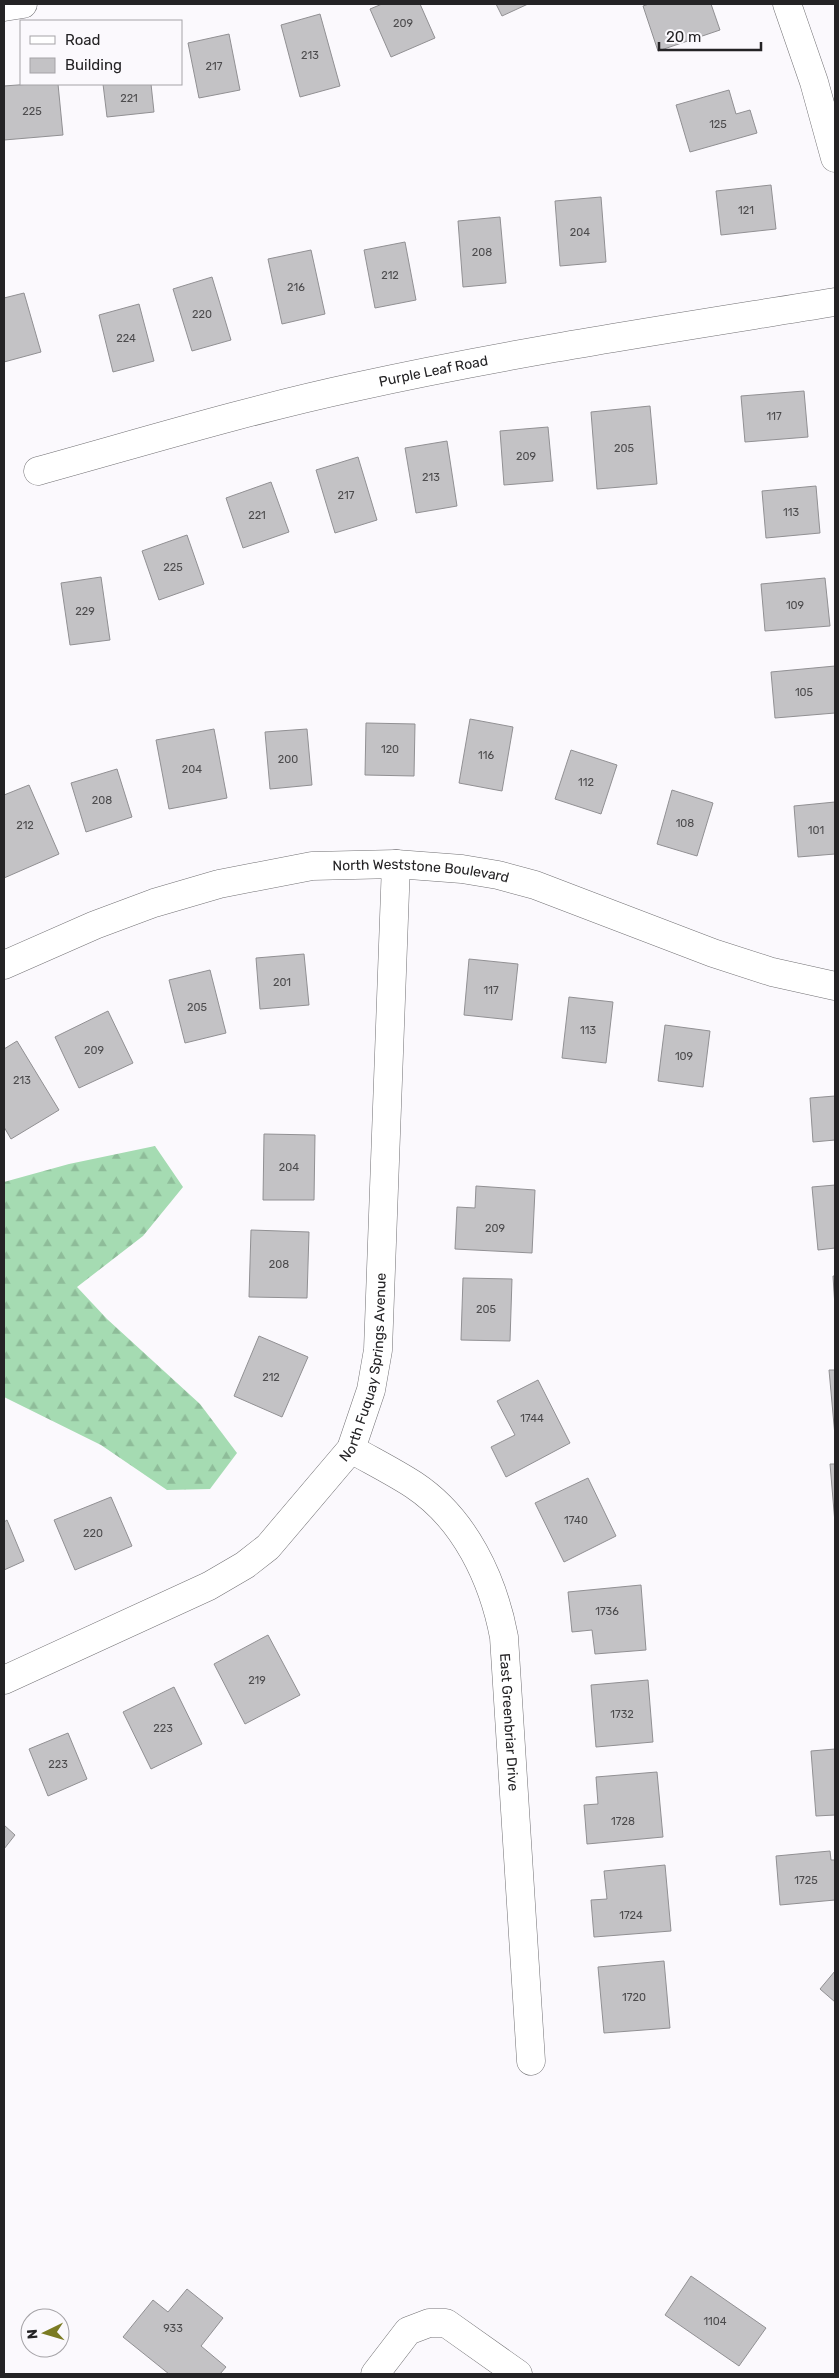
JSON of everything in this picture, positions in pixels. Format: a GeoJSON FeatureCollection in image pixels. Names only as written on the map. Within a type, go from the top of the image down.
{"type":"FeatureCollection","features":[{"type":"Feature","properties":{"kind":"street"},"geometry":{"type":"LineString","coordinates":[[4,7],[23,4]]}},
{"type":"Feature","properties":{"kind":"street"},"geometry":{"type":"LineString","coordinates":[[788,4],[814,82],[835,158]]}},
{"type":"Feature","properties":{"kind":"street","name":"Purple Leaf Road"},"geometry":{"type":"LineString","coordinates":[[38,471],[203,425],[353,387],[465,364],[835,302]]}},
{"type":"Feature","properties":{"kind":"street","name":"North Weststone Boulevard"},"geometry":{"type":"LineString","coordinates":[[4,965],[94,925],[154,903],[219,884],[312,866],[396,864],[462,869],[535,885],[713,953],[772,972],[835,986]]}},
{"type":"Feature","properties":{"kind":"street","name":"North Fuquay Springs Avenue"},"geometry":{"type":"LineString","coordinates":[[4,1680],[192,1594],[245,1565],[268,1547],[290,1524],[351,1449],[371,1390],[378,1350],[396,864]]}},
{"type":"Feature","properties":{"kind":"street","name":"East Greenbriar Drive"},"geometry":{"type":"LineString","coordinates":[[351,1449],[415,1486],[437,1503],[460,1531],[475,1554],[497,1604],[504,1637],[531,2061]]}},
{"type":"Feature","properties":{"kind":"street"},"geometry":{"type":"LineString","coordinates":[[375,2374],[408,2331],[429,2324],[446,2323],[518,2374]]}},
{"type":"Feature","properties":{"kind":"green space"},"geometry":{"type":"Polygon","coordinates":[[[155,1146],[183,1187],[143,1236],[77,1287],[107,1319],[200,1404],[237,1453],[210,1489],[167,1490],[101,1445],[4,1397],[4,1182],[69,1164],[155,1146]]]}},
{"type":"Feature","properties":{"kind":"building"},"geometry":{"type":"Polygon","coordinates":[[[382,4],[420,4],[435,38],[391,57],[370,9],[382,4]]]}},
{"type":"Feature","properties":{"kind":"building"},"geometry":{"type":"Polygon","coordinates":[[[496,4],[528,4],[502,16],[496,4]]]}},
{"type":"Feature","properties":{"kind":"building"},"geometry":{"type":"Polygon","coordinates":[[[649,4],[711,4],[720,30],[658,51],[643,6],[649,4]]]}},
{"type":"Feature","properties":{"kind":"building"},"geometry":{"type":"Polygon","coordinates":[[[320,14],[340,86],[300,97],[281,25],[320,14]]]}},
{"type":"Feature","properties":{"kind":"building"},"geometry":{"type":"Polygon","coordinates":[[[229,34],[240,90],[199,98],[188,43],[229,34]]]}},
{"type":"Feature","properties":{"kind":"building"},"geometry":{"type":"Polygon","coordinates":[[[58,85],[63,135],[4,140],[4,86],[58,85]]]}},
{"type":"Feature","properties":{"kind":"building"},"geometry":{"type":"Polygon","coordinates":[[[103,85],[151,85],[154,112],[107,117],[103,85]]]}},
{"type":"Feature","properties":{"kind":"building"},"geometry":{"type":"Polygon","coordinates":[[[729,90],[736,114],[750,110],[757,133],[690,152],[676,105],[729,90]]]}},
{"type":"Feature","properties":{"kind":"building"},"geometry":{"type":"Polygon","coordinates":[[[771,185],[776,229],[721,235],[716,191],[771,185]]]}},
{"type":"Feature","properties":{"kind":"building"},"geometry":{"type":"Polygon","coordinates":[[[601,197],[606,262],[560,266],[555,201],[601,197]]]}},
{"type":"Feature","properties":{"kind":"building"},"geometry":{"type":"Polygon","coordinates":[[[500,217],[506,283],[463,287],[458,221],[500,217]]]}},
{"type":"Feature","properties":{"kind":"building"},"geometry":{"type":"Polygon","coordinates":[[[405,242],[416,300],[375,308],[364,250],[405,242]]]}},
{"type":"Feature","properties":{"kind":"building"},"geometry":{"type":"Polygon","coordinates":[[[311,250],[325,314],[282,324],[268,259],[311,250]]]}},
{"type":"Feature","properties":{"kind":"building"},"geometry":{"type":"Polygon","coordinates":[[[212,277],[231,340],[192,351],[173,289],[212,277]]]}},
{"type":"Feature","properties":{"kind":"building"},"geometry":{"type":"Polygon","coordinates":[[[24,293],[41,352],[4,362],[4,298],[24,293]]]}},
{"type":"Feature","properties":{"kind":"building"},"geometry":{"type":"Polygon","coordinates":[[[139,304],[154,361],[113,372],[99,315],[139,304]]]}},
{"type":"Feature","properties":{"kind":"building"},"geometry":{"type":"Polygon","coordinates":[[[804,391],[808,437],[745,442],[741,396],[804,391]]]}},
{"type":"Feature","properties":{"kind":"building"},"geometry":{"type":"Polygon","coordinates":[[[650,406],[657,484],[597,489],[591,412],[650,406]]]}},
{"type":"Feature","properties":{"kind":"building"},"geometry":{"type":"Polygon","coordinates":[[[548,427],[553,481],[504,485],[500,431],[548,427]]]}},
{"type":"Feature","properties":{"kind":"building"},"geometry":{"type":"Polygon","coordinates":[[[447,441],[457,506],[416,513],[405,448],[447,441]]]}},
{"type":"Feature","properties":{"kind":"building"},"geometry":{"type":"Polygon","coordinates":[[[358,457],[377,520],[335,533],[316,470],[358,457]]]}},
{"type":"Feature","properties":{"kind":"building"},"geometry":{"type":"Polygon","coordinates":[[[271,482],[289,532],[243,548],[226,498],[271,482]]]}},
{"type":"Feature","properties":{"kind":"building"},"geometry":{"type":"Polygon","coordinates":[[[816,486],[820,533],[766,538],[762,491],[816,486]]]}},
{"type":"Feature","properties":{"kind":"building"},"geometry":{"type":"Polygon","coordinates":[[[187,535],[204,584],[159,600],[142,551],[187,535]]]}},
{"type":"Feature","properties":{"kind":"building"},"geometry":{"type":"Polygon","coordinates":[[[101,577],[110,640],[70,645],[61,583],[101,577]]]}},
{"type":"Feature","properties":{"kind":"building"},"geometry":{"type":"Polygon","coordinates":[[[825,578],[830,626],[765,631],[761,584],[825,578]]]}},
{"type":"Feature","properties":{"kind":"building"},"geometry":{"type":"Polygon","coordinates":[[[835,666],[835,713],[775,718],[771,672],[835,666]]]}},
{"type":"Feature","properties":{"kind":"building"},"geometry":{"type":"Polygon","coordinates":[[[470,719],[513,727],[502,791],[459,783],[470,719]]]}},
{"type":"Feature","properties":{"kind":"building"},"geometry":{"type":"Polygon","coordinates":[[[366,723],[415,724],[414,776],[365,775],[366,723]]]}},
{"type":"Feature","properties":{"kind":"building"},"geometry":{"type":"Polygon","coordinates":[[[214,729],[227,798],[169,809],[156,740],[214,729]]]}},
{"type":"Feature","properties":{"kind":"building"},"geometry":{"type":"Polygon","coordinates":[[[307,729],[312,785],[270,789],[265,732],[307,729]]]}},
{"type":"Feature","properties":{"kind":"building"},"geometry":{"type":"Polygon","coordinates":[[[571,750],[617,765],[601,814],[555,799],[571,750]]]}},
{"type":"Feature","properties":{"kind":"building"},"geometry":{"type":"Polygon","coordinates":[[[117,769],[132,817],[86,832],[71,783],[117,769]]]}},
{"type":"Feature","properties":{"kind":"building"},"geometry":{"type":"Polygon","coordinates":[[[29,785],[59,854],[4,878],[4,795],[29,785]]]}},
{"type":"Feature","properties":{"kind":"building"},"geometry":{"type":"Polygon","coordinates":[[[672,790],[713,803],[697,856],[657,844],[672,790]]]}},
{"type":"Feature","properties":{"kind":"building"},"geometry":{"type":"Polygon","coordinates":[[[835,802],[835,854],[798,857],[794,806],[835,802]]]}},
{"type":"Feature","properties":{"kind":"building"},"geometry":{"type":"Polygon","coordinates":[[[304,954],[309,1005],[260,1009],[256,958],[304,954]]]}},
{"type":"Feature","properties":{"kind":"building"},"geometry":{"type":"Polygon","coordinates":[[[469,959],[518,964],[512,1020],[464,1015],[469,959]]]}},
{"type":"Feature","properties":{"kind":"building"},"geometry":{"type":"Polygon","coordinates":[[[210,970],[226,1033],[185,1043],[169,980],[210,970]]]}},
{"type":"Feature","properties":{"kind":"building"},"geometry":{"type":"Polygon","coordinates":[[[569,997],[613,1002],[606,1063],[562,1058],[569,997]]]}},
{"type":"Feature","properties":{"kind":"building"},"geometry":{"type":"Polygon","coordinates":[[[108,1011],[133,1063],[79,1088],[55,1037],[108,1011]]]}},
{"type":"Feature","properties":{"kind":"building"},"geometry":{"type":"Polygon","coordinates":[[[665,1025],[710,1031],[703,1087],[658,1081],[665,1025]]]}},
{"type":"Feature","properties":{"kind":"building"},"geometry":{"type":"Polygon","coordinates":[[[17,1041],[59,1110],[11,1139],[4,1127],[4,1049],[17,1041]]]}},
{"type":"Feature","properties":{"kind":"building"},"geometry":{"type":"Polygon","coordinates":[[[835,1096],[835,1140],[813,1142],[810,1098],[835,1096]]]}},
{"type":"Feature","properties":{"kind":"building"},"geometry":{"type":"Polygon","coordinates":[[[264,1134],[315,1135],[314,1200],[263,1200],[264,1134]]]}},
{"type":"Feature","properties":{"kind":"building"},"geometry":{"type":"Polygon","coordinates":[[[835,1185],[835,1248],[818,1250],[812,1187],[835,1185]]]}},
{"type":"Feature","properties":{"kind":"building"},"geometry":{"type":"Polygon","coordinates":[[[476,1186],[535,1190],[532,1253],[455,1249],[457,1207],[475,1208],[476,1186]]]}},
{"type":"Feature","properties":{"kind":"building"},"geometry":{"type":"Polygon","coordinates":[[[251,1230],[309,1232],[307,1298],[249,1297],[251,1230]]]}},
{"type":"Feature","properties":{"kind":"building"},"geometry":{"type":"Polygon","coordinates":[[[833,1276],[835,1276],[835,1307],[833,1276]]]}},
{"type":"Feature","properties":{"kind":"building"},"geometry":{"type":"Polygon","coordinates":[[[463,1278],[512,1279],[510,1341],[461,1340],[463,1278]]]}},
{"type":"Feature","properties":{"kind":"building"},"geometry":{"type":"Polygon","coordinates":[[[259,1336],[308,1357],[282,1417],[234,1396],[259,1336]]]}},
{"type":"Feature","properties":{"kind":"building"},"geometry":{"type":"Polygon","coordinates":[[[829,1370],[835,1370],[835,1436],[829,1370]]]}},
{"type":"Feature","properties":{"kind":"building"},"geometry":{"type":"Polygon","coordinates":[[[538,1380],[570,1443],[506,1477],[491,1447],[515,1435],[497,1401],[538,1380]]]}},
{"type":"Feature","properties":{"kind":"building"},"geometry":{"type":"Polygon","coordinates":[[[830,1464],[835,1464],[835,1523],[830,1464]]]}},
{"type":"Feature","properties":{"kind":"building"},"geometry":{"type":"Polygon","coordinates":[[[588,1478],[616,1536],[564,1562],[535,1503],[588,1478]]]}},
{"type":"Feature","properties":{"kind":"building"},"geometry":{"type":"Polygon","coordinates":[[[111,1497],[132,1546],[75,1570],[54,1520],[111,1497]]]}},
{"type":"Feature","properties":{"kind":"building"},"geometry":{"type":"Polygon","coordinates":[[[7,1520],[24,1561],[4,1570],[4,1522],[7,1520]]]}},
{"type":"Feature","properties":{"kind":"building"},"geometry":{"type":"Polygon","coordinates":[[[641,1585],[646,1650],[595,1654],[592,1630],[572,1632],[568,1592],[641,1585]]]}},
{"type":"Feature","properties":{"kind":"building"},"geometry":{"type":"Polygon","coordinates":[[[268,1635],[300,1695],[245,1724],[214,1664],[268,1635]]]}},
{"type":"Feature","properties":{"kind":"building"},"geometry":{"type":"Polygon","coordinates":[[[648,1680],[653,1742],[596,1747],[591,1685],[648,1680]]]}},
{"type":"Feature","properties":{"kind":"building"},"geometry":{"type":"Polygon","coordinates":[[[174,1687],[202,1744],[151,1769],[123,1712],[174,1687]]]}},
{"type":"Feature","properties":{"kind":"building"},"geometry":{"type":"Polygon","coordinates":[[[68,1733],[87,1779],[48,1796],[29,1749],[68,1733]]]}},
{"type":"Feature","properties":{"kind":"building"},"geometry":{"type":"Polygon","coordinates":[[[835,1749],[835,1815],[816,1816],[811,1751],[835,1749]]]}},
{"type":"Feature","properties":{"kind":"building"},"geometry":{"type":"Polygon","coordinates":[[[657,1772],[663,1837],[587,1844],[584,1805],[598,1804],[596,1777],[657,1772]]]}},
{"type":"Feature","properties":{"kind":"building"},"geometry":{"type":"Polygon","coordinates":[[[4,1825],[15,1835],[4,1849],[4,1825]]]}},
{"type":"Feature","properties":{"kind":"building"},"geometry":{"type":"Polygon","coordinates":[[[830,1851],[831,1860],[835,1860],[835,1900],[780,1905],[776,1856],[830,1851]]]}},
{"type":"Feature","properties":{"kind":"building"},"geometry":{"type":"Polygon","coordinates":[[[665,1865],[671,1931],[594,1937],[591,1900],[607,1899],[604,1871],[665,1865]]]}},
{"type":"Feature","properties":{"kind":"building"},"geometry":{"type":"Polygon","coordinates":[[[664,1961],[670,2028],[604,2033],[598,1967],[664,1961]]]}},
{"type":"Feature","properties":{"kind":"building"},"geometry":{"type":"Polygon","coordinates":[[[835,1971],[835,2002],[820,1989],[835,1971]]]}},
{"type":"Feature","properties":{"kind":"building"},"geometry":{"type":"Polygon","coordinates":[[[691,2276],[766,2328],[739,2366],[665,2315],[691,2276]]]}},
{"type":"Feature","properties":{"kind":"building"},"geometry":{"type":"Polygon","coordinates":[[[187,2289],[223,2318],[201,2346],[226,2367],[220,2374],[169,2374],[123,2337],[153,2300],[168,2312],[187,2289]]]}}]}
